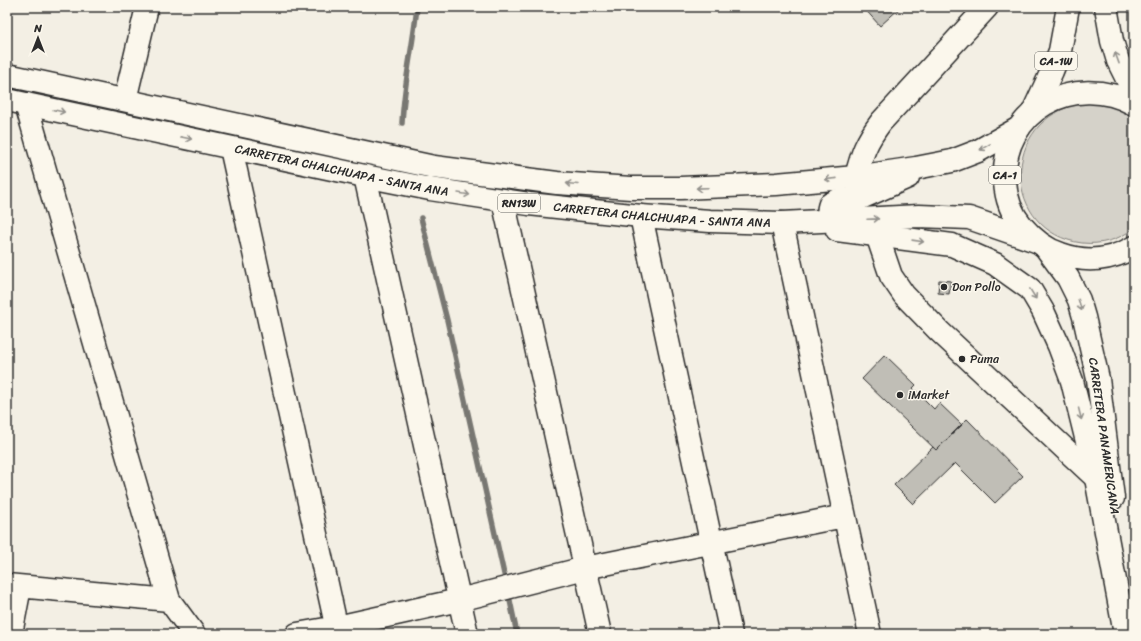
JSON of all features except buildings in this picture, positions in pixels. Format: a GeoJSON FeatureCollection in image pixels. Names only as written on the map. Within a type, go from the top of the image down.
{"type":"FeatureCollection","features":[{"type":"Feature","properties":{"kind":"main road"},"geometry":{"type":"LineString","coordinates":[[125,100],[147,7]]}},
{"type":"Feature","properties":{"kind":"main road"},"geometry":{"type":"LineString","coordinates":[[856,177],[862,154],[870,137],[881,122],[987,7]]}},
{"type":"Feature","properties":{"kind":"main road","name":"CA-1W"},"geometry":{"type":"LineString","coordinates":[[1033,112],[1060,51],[1068,7]]}},
{"type":"Feature","properties":{"kind":"main road"},"geometry":{"type":"LineString","coordinates":[[1106,7],[1112,41],[1118,61],[1134,93]]}},
{"type":"Feature","properties":{"kind":"main road","name":"CARRETERA CHALCHUAPA - SANTA ANA"},"geometry":{"type":"LineString","coordinates":[[7,75],[434,167],[557,183],[594,186],[655,189],[776,184],[856,177],[952,161],[978,151],[1019,128]]}},
{"type":"Feature","properties":{"kind":"main road","name":"CA-1"},"geometry":{"type":"LineString","coordinates":[[1134,104],[1118,96],[1101,92],[1083,91],[1056,98],[1048,102],[1033,112],[1019,128],[1008,151],[1005,169],[1008,200],[1016,217],[1027,232],[1041,245],[1068,257],[1092,259],[1116,255],[1134,247]]}},
{"type":"Feature","properties":{"kind":"main road"},"geometry":{"type":"LineString","coordinates":[[16,102],[169,600],[194,634]]}},
{"type":"Feature","properties":{"kind":"main road","name":"CARRETERA CHALCHUAPA - SANTA ANA"},"geometry":{"type":"LineString","coordinates":[[16,102],[365,176],[430,189],[503,200],[576,210],[641,216],[782,223],[919,216],[969,218],[1041,245]]}},
{"type":"Feature","properties":{"kind":"main road"},"geometry":{"type":"LineString","coordinates":[[230,148],[337,630]]}},
{"type":"Feature","properties":{"kind":"main road"},"geometry":{"type":"LineString","coordinates":[[938,164],[861,198],[838,200],[830,204],[829,213],[834,220],[869,235],[891,276],[904,295],[939,331],[1096,478]]}},
{"type":"Feature","properties":{"kind":"main road"},"geometry":{"type":"LineString","coordinates":[[365,176],[467,634]]}},
{"type":"Feature","properties":{"kind":"main road"},"geometry":{"type":"LineString","coordinates":[[503,200],[600,634]]}},
{"type":"Feature","properties":{"kind":"main road"},"geometry":{"type":"LineString","coordinates":[[641,216],[731,634]]}},
{"type":"Feature","properties":{"kind":"main road"},"geometry":{"type":"LineString","coordinates":[[870,634],[782,223],[952,245],[995,264],[1030,289],[1043,310],[1072,381],[1096,478],[1125,634]]}},
{"type":"Feature","properties":{"kind":"main road","name":"CARRETERA PANAMERICANA"},"geometry":{"type":"LineString","coordinates":[[1041,245],[1068,278],[1079,300],[1098,378],[1129,634]]}},
{"type":"Feature","properties":{"kind":"main road"},"geometry":{"type":"LineString","coordinates":[[297,634],[337,630],[585,568],[844,516]]}},
{"type":"Feature","properties":{"kind":"main road"},"geometry":{"type":"LineString","coordinates":[[11,634],[13,586],[169,600]]}},
{"type":"Feature","properties":{"kind":"shaded area"},"geometry":{"type":"Polygon","coordinates":[[[1083,103],[1110,106],[1134,118],[1134,228],[1122,236],[1110,241],[1082,243],[1056,235],[1036,219],[1025,198],[1021,175],[1024,151],[1036,130],[1055,113],[1083,103]]]}},
{"type":"Feature","properties":{"kind":"waterway"},"geometry":{"type":"LineString","coordinates":[[402,123],[417,7]]}},
{"type":"Feature","properties":{"kind":"waterway"},"geometry":{"type":"LineString","coordinates":[[421,218],[447,320],[506,583]]}},
{"type":"Feature","properties":{"kind":"waterway"},"geometry":{"type":"LineString","coordinates":[[508,591],[517,634]]}},
{"type":"Feature","properties":{"kind":"place","name":"Don Pollo"},"geometry":{"type":"Point","coordinates":[944,287]}},
{"type":"Feature","properties":{"kind":"place","name":"Puma"},"geometry":{"type":"Point","coordinates":[962,359]}},
{"type":"Feature","properties":{"kind":"place","name":"iMarket"},"geometry":{"type":"Point","coordinates":[900,395]}}]}
